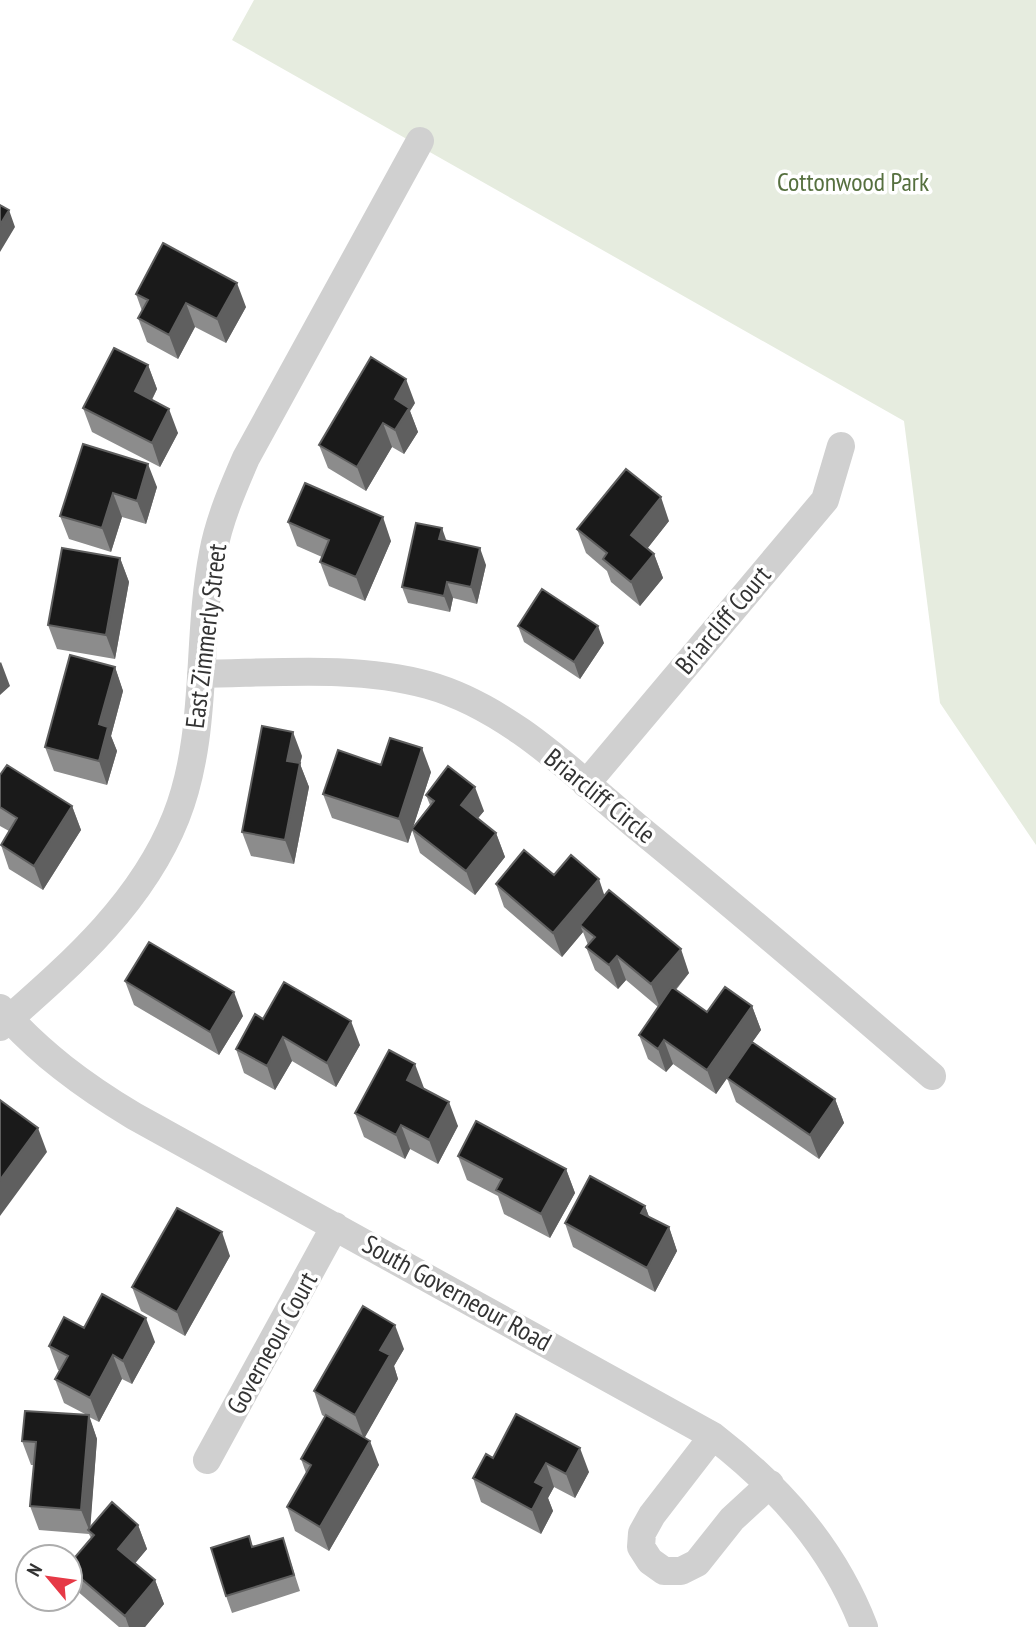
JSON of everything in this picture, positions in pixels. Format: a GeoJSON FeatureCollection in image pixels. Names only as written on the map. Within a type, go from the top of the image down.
{"type":"FeatureCollection","features":[{"type":"Feature","properties":{"kind":"street","name":"East Zimmerly Street"},"geometry":{"type":"LineString","coordinates":[[3,1018],[82,953],[130,900],[176,816],[191,761],[213,553],[228,501],[246,458],[420,141]]}},
{"type":"Feature","properties":{"kind":"street","name":"Briarcliff Court"},"geometry":{"type":"LineString","coordinates":[[586,784],[825,500],[841,446]]}},
{"type":"Feature","properties":{"kind":"street","name":"Briarcliff Circle"},"geometry":{"type":"LineString","coordinates":[[201,674],[319,673],[385,677],[429,685],[475,703],[513,726],[586,784],[760,927],[932,1076]]}},
{"type":"Feature","properties":{"kind":"street","name":"South Governeour Road"},"geometry":{"type":"LineString","coordinates":[[3,1018],[96,1093],[713,1436],[770,1484],[802,1518],[829,1553],[850,1589],[864,1627]]}},
{"type":"Feature","properties":{"kind":"street","name":"Governeour Court"},"geometry":{"type":"LineString","coordinates":[[207,1461],[335,1226]]}},
{"type":"Feature","properties":{"kind":"street"},"geometry":{"type":"LineString","coordinates":[[713,1436],[652,1515],[642,1533],[641,1547],[650,1561],[664,1571],[681,1571],[697,1563],[732,1519],[770,1484]]}},
{"type":"Feature","properties":{"kind":"green space","name":"Cottonwood Park"},"geometry":{"type":"Polygon","coordinates":[[[254,0],[1036,0],[1036,845],[940,703],[904,421],[232,40],[254,0]]]}},
{"type":"Feature","properties":{"kind":"building"},"geometry":{"type":"Polygon","coordinates":[[[0,205],[9,210],[0,225],[0,205]]]}},
{"type":"Feature","properties":{"kind":"building"},"geometry":{"type":"Polygon","coordinates":[[[163,243],[237,283],[217,319],[186,303],[169,335],[138,318],[148,300],[136,294],[163,243]]]}},
{"type":"Feature","properties":{"kind":"building"},"geometry":{"type":"Polygon","coordinates":[[[114,348],[148,365],[135,391],[169,409],[152,443],[83,408],[114,348]]]}},
{"type":"Feature","properties":{"kind":"building"},"geometry":{"type":"Polygon","coordinates":[[[371,357],[406,379],[395,399],[409,408],[395,430],[383,423],[357,467],[319,445],[371,357]]]}},
{"type":"Feature","properties":{"kind":"building"},"geometry":{"type":"Polygon","coordinates":[[[83,444],[148,464],[137,501],[113,493],[102,528],[60,516],[83,444]]]}},
{"type":"Feature","properties":{"kind":"building"},"geometry":{"type":"Polygon","coordinates":[[[626,469],[661,497],[631,535],[654,554],[631,582],[603,559],[607,553],[577,529],[626,469]]]}},
{"type":"Feature","properties":{"kind":"building"},"geometry":{"type":"Polygon","coordinates":[[[305,483],[383,517],[356,577],[320,562],[329,540],[288,522],[305,483]]]}},
{"type":"Feature","properties":{"kind":"building"},"geometry":{"type":"Polygon","coordinates":[[[416,523],[442,528],[439,539],[480,548],[471,587],[447,582],[444,596],[402,587],[416,523]]]}},
{"type":"Feature","properties":{"kind":"building"},"geometry":{"type":"Polygon","coordinates":[[[62,548],[120,558],[106,635],[48,625],[62,548]]]}},
{"type":"Feature","properties":{"kind":"building"},"geometry":{"type":"Polygon","coordinates":[[[542,589],[598,626],[574,662],[518,626],[542,589]]]}},
{"type":"Feature","properties":{"kind":"building"},"geometry":{"type":"Polygon","coordinates":[[[70,655],[115,667],[99,724],[108,727],[99,761],[45,747],[70,655]]]}},
{"type":"Feature","properties":{"kind":"building"},"geometry":{"type":"Polygon","coordinates":[[[262,726],[293,732],[287,761],[300,763],[285,840],[242,832],[262,726]]]}},
{"type":"Feature","properties":{"kind":"building"},"geometry":{"type":"Polygon","coordinates":[[[390,738],[422,748],[399,819],[323,794],[338,750],[381,765],[390,738]]]}},
{"type":"Feature","properties":{"kind":"building"},"geometry":{"type":"Polygon","coordinates":[[[7,765],[72,806],[34,866],[1,845],[17,818],[0,807],[0,775],[7,765]]]}},
{"type":"Feature","properties":{"kind":"building"},"geometry":{"type":"Polygon","coordinates":[[[448,766],[475,787],[461,805],[496,833],[466,871],[412,829],[434,801],[426,795],[448,766]]]}},
{"type":"Feature","properties":{"kind":"building"},"geometry":{"type":"Polygon","coordinates":[[[524,850],[554,875],[571,855],[599,879],[553,933],[496,884],[524,850]]]}},
{"type":"Feature","properties":{"kind":"building"},"geometry":{"type":"Polygon","coordinates":[[[609,890],[681,949],[651,984],[617,956],[609,965],[586,947],[595,937],[580,925],[609,890]]]}},
{"type":"Feature","properties":{"kind":"building"},"geometry":{"type":"Polygon","coordinates":[[[149,942],[234,992],[210,1032],[125,981],[149,942]]]}},
{"type":"Feature","properties":{"kind":"building"},"geometry":{"type":"Polygon","coordinates":[[[284,982],[351,1021],[327,1063],[283,1037],[267,1066],[236,1049],[255,1014],[263,1019],[284,982]]]}},
{"type":"Feature","properties":{"kind":"building"},"geometry":{"type":"Polygon","coordinates":[[[672,987],[707,1012],[725,987],[752,1006],[707,1070],[664,1040],[658,1049],[639,1035],[672,987]]]}},
{"type":"Feature","properties":{"kind":"building"},"geometry":{"type":"Polygon","coordinates":[[[752,1042],[835,1099],[810,1135],[727,1078],[752,1042]]]}},
{"type":"Feature","properties":{"kind":"building"},"geometry":{"type":"Polygon","coordinates":[[[389,1050],[415,1064],[407,1080],[449,1102],[429,1140],[401,1125],[396,1135],[355,1113],[389,1050]]]}},
{"type":"Feature","properties":{"kind":"building"},"geometry":{"type":"Polygon","coordinates":[[[0,1100],[38,1128],[0,1180],[0,1100]]]}},
{"type":"Feature","properties":{"kind":"building"},"geometry":{"type":"Polygon","coordinates":[[[476,1121],[566,1169],[541,1214],[496,1190],[502,1179],[458,1156],[476,1121]]]}},
{"type":"Feature","properties":{"kind":"building"},"geometry":{"type":"Polygon","coordinates":[[[590,1176],[645,1206],[641,1213],[669,1227],[647,1268],[565,1223],[590,1176]]]}},
{"type":"Feature","properties":{"kind":"building"},"geometry":{"type":"Polygon","coordinates":[[[177,1208],[222,1232],[177,1312],[132,1287],[177,1208]]]}},
{"type":"Feature","properties":{"kind":"building"},"geometry":{"type":"Polygon","coordinates":[[[102,1294],[146,1318],[123,1361],[113,1355],[90,1398],[55,1379],[68,1356],[49,1346],[64,1317],[84,1328],[102,1294]]]}},
{"type":"Feature","properties":{"kind":"building"},"geometry":{"type":"Polygon","coordinates":[[[363,1306],[395,1325],[380,1350],[390,1355],[355,1415],[314,1391],[363,1306]]]}},
{"type":"Feature","properties":{"kind":"building"},"geometry":{"type":"Polygon","coordinates":[[[25,1411],[89,1415],[81,1510],[30,1506],[36,1442],[22,1441],[25,1411]]]}},
{"type":"Feature","properties":{"kind":"building"},"geometry":{"type":"Polygon","coordinates":[[[516,1414],[580,1448],[566,1474],[546,1463],[535,1482],[544,1487],[532,1510],[473,1478],[486,1454],[493,1458],[516,1414]]]}},
{"type":"Feature","properties":{"kind":"building"},"geometry":{"type":"Polygon","coordinates":[[[326,1415],[370,1441],[320,1527],[287,1507],[311,1465],[301,1459],[326,1415]]]}},
{"type":"Feature","properties":{"kind":"building"},"geometry":{"type":"Polygon","coordinates":[[[112,1502],[138,1525],[118,1549],[155,1580],[125,1616],[84,1581],[84,1547],[94,1535],[88,1530],[112,1502]]]}},
{"type":"Feature","properties":{"kind":"building"},"geometry":{"type":"Polygon","coordinates":[[[249,1536],[252,1547],[283,1538],[294,1575],[226,1596],[211,1548],[249,1536]]]}}]}
